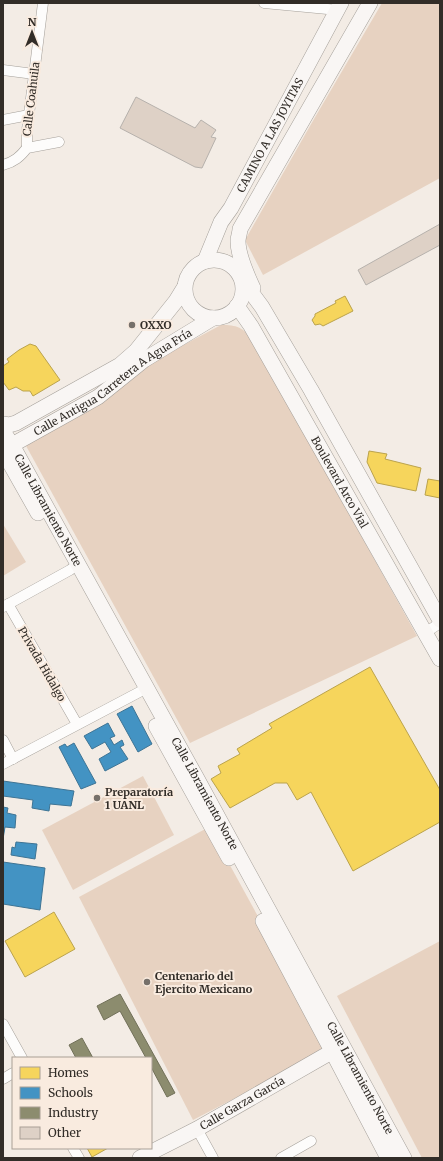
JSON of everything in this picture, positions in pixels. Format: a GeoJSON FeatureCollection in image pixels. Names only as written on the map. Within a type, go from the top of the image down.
{"type":"FeatureCollection","features":[{"type":"Feature","properties":{"kind":"street","name":"Calle Coahuila"},"geometry":{"type":"LineString","coordinates":[[27,148],[26,139],[43,3]]}},
{"type":"Feature","properties":{"kind":"street"},"geometry":{"type":"LineString","coordinates":[[264,3],[339,7]]}},
{"type":"Feature","properties":{"kind":"street"},"geometry":{"type":"LineString","coordinates":[[258,300],[247,275],[240,253],[238,242],[240,228],[368,5]]}},
{"type":"Feature","properties":{"kind":"street","name":"CAMINO A LAS JOYITAS"},"geometry":{"type":"LineString","coordinates":[[205,261],[221,222],[232,208],[339,7]]}},
{"type":"Feature","properties":{"kind":"street"},"geometry":{"type":"LineString","coordinates":[[3,70],[34,74]]}},
{"type":"Feature","properties":{"kind":"street"},"geometry":{"type":"LineString","coordinates":[[3,120],[29,115]]}},
{"type":"Feature","properties":{"kind":"street"},"geometry":{"type":"LineString","coordinates":[[3,166],[22,155],[27,148],[59,142]]}},
{"type":"Feature","properties":{"kind":"street"},"geometry":{"type":"LineString","coordinates":[[205,261],[223,261],[231,265],[238,272],[242,280],[243,289],[237,306],[222,316],[213,318],[196,312],[186,297],[184,288],[190,271],[205,261]]}},
{"type":"Feature","properties":{"kind":"street","name":"Boulevard Arco Vial"},"geometry":{"type":"LineString","coordinates":[[242,280],[258,300],[311,390],[440,620]]}},
{"type":"Feature","properties":{"kind":"street","name":"Calle Antigua Carretera A Agua Fría"},"geometry":{"type":"LineString","coordinates":[[120,365],[136,351],[176,301],[184,288]]}},
{"type":"Feature","properties":{"kind":"street","name":"Boulevard Arco Vial"},"geometry":{"type":"LineString","coordinates":[[237,306],[251,326],[425,633],[439,654]]}},
{"type":"Feature","properties":{"kind":"street","name":"Calle Antigua Carretera A Agua Fría"},"geometry":{"type":"LineString","coordinates":[[6,448],[98,397],[144,360],[213,318]]}},
{"type":"Feature","properties":{"kind":"street"},"geometry":{"type":"LineString","coordinates":[[6,448],[103,387],[120,365]]}},
{"type":"Feature","properties":{"kind":"street"},"geometry":{"type":"LineString","coordinates":[[3,424],[9,425],[16,423],[120,365]]}},
{"type":"Feature","properties":{"kind":"street","name":"Calle Libramiento Norte"},"geometry":{"type":"LineString","coordinates":[[3,431],[6,448],[142,690],[250,896],[297,973],[338,1048],[404,1158]]}},
{"type":"Feature","properties":{"kind":"street"},"geometry":{"type":"LineString","coordinates":[[5,606],[74,567]]}},
{"type":"Feature","properties":{"kind":"street","name":"Privada Hidalgo"},"geometry":{"type":"LineString","coordinates":[[5,606],[77,724]]}},
{"type":"Feature","properties":{"kind":"street"},"geometry":{"type":"LineString","coordinates":[[425,633],[440,623]]}},
{"type":"Feature","properties":{"kind":"street"},"geometry":{"type":"LineString","coordinates":[[3,764],[142,690]]}},
{"type":"Feature","properties":{"kind":"street"},"geometry":{"type":"LineString","coordinates":[[3,740],[13,759]]}},
{"type":"Feature","properties":{"kind":"street"},"geometry":{"type":"LineString","coordinates":[[3,1024],[21,1057]]}},
{"type":"Feature","properties":{"kind":"street","name":"Calle Libramiento Norte"},"geometry":{"type":"LineString","coordinates":[[338,1048],[388,1158]]}},
{"type":"Feature","properties":{"kind":"street","name":"Calle Garza García"},"geometry":{"type":"LineString","coordinates":[[145,1157],[338,1048]]}},
{"type":"Feature","properties":{"kind":"street"},"geometry":{"type":"LineString","coordinates":[[3,1079],[12,1074]]}},
{"type":"Feature","properties":{"kind":"street"},"geometry":{"type":"LineString","coordinates":[[197,1129],[213,1158]]}},
{"type":"Feature","properties":{"kind":"street"},"geometry":{"type":"LineString","coordinates":[[281,1158],[311,1141]]}},
{"type":"Feature","properties":{"kind":"street"},"geometry":{"type":"LineString","coordinates":[[74,1149],[79,1158]]}},
{"type":"Feature","properties":{"kind":"shaded area"},"geometry":{"type":"Polygon","coordinates":[[[382,3],[440,3],[440,178],[263,275],[245,240],[382,3]]]}},
{"type":"Feature","properties":{"kind":"shaded area"},"geometry":{"type":"Polygon","coordinates":[[[221,325],[236,326],[243,330],[253,341],[417,636],[190,743],[25,444],[131,373],[221,325]]]}},
{"type":"Feature","properties":{"kind":"shaded area"},"geometry":{"type":"Polygon","coordinates":[[[3,524],[26,562],[3,576],[3,524]]]}},
{"type":"Feature","properties":{"kind":"shaded area"},"geometry":{"type":"Polygon","coordinates":[[[143,776],[174,835],[73,890],[42,830],[143,776]]]}},
{"type":"Feature","properties":{"kind":"shaded area"},"geometry":{"type":"Polygon","coordinates":[[[209,827],[329,1046],[262,1084],[193,1120],[79,897],[209,827]]]}},
{"type":"Feature","properties":{"kind":"shaded area"},"geometry":{"type":"Polygon","coordinates":[[[440,941],[440,1158],[422,1158],[337,996],[440,941]]]}},
{"type":"Feature","properties":{"kind":"building: Homes"},"geometry":{"type":"Polygon","coordinates":[[[345,296],[353,311],[323,326],[320,324],[315,325],[312,320],[315,314],[336,303],[335,301],[345,296]]]}},
{"type":"Feature","properties":{"kind":"building: Homes"},"geometry":{"type":"Polygon","coordinates":[[[30,344],[36,346],[60,380],[33,396],[30,391],[23,391],[16,387],[9,390],[3,382],[3,366],[9,362],[7,359],[30,344]]]}},
{"type":"Feature","properties":{"kind":"building: Homes"},"geometry":{"type":"Polygon","coordinates":[[[369,451],[387,454],[385,459],[421,468],[416,491],[377,483],[367,462],[369,451]]]}},
{"type":"Feature","properties":{"kind":"building: Homes"},"geometry":{"type":"Polygon","coordinates":[[[428,479],[440,481],[440,498],[425,495],[428,479]]]}},
{"type":"Feature","properties":{"kind":"building: Homes"},"geometry":{"type":"Polygon","coordinates":[[[370,667],[440,790],[440,822],[353,871],[311,792],[297,800],[287,783],[275,783],[230,808],[211,779],[221,773],[218,766],[240,754],[237,749],[272,728],[269,724],[370,667]]]}},
{"type":"Feature","properties":{"kind":"building: Homes"},"geometry":{"type":"Polygon","coordinates":[[[54,912],[75,949],[25,977],[5,941],[54,912]]]}},
{"type":"Feature","properties":{"kind":"building: Homes"},"geometry":{"type":"Polygon","coordinates":[[[88,1149],[106,1149],[92,1157],[88,1149]]]}},
{"type":"Feature","properties":{"kind":"building: Schools"},"geometry":{"type":"Polygon","coordinates":[[[132,706],[152,744],[138,752],[117,714],[132,706]]]}},
{"type":"Feature","properties":{"kind":"building: Schools"},"geometry":{"type":"Polygon","coordinates":[[[108,723],[115,736],[110,738],[114,745],[122,740],[124,745],[120,747],[128,759],[105,771],[99,759],[111,752],[105,742],[92,749],[84,736],[108,723]]]}},
{"type":"Feature","properties":{"kind":"building: Schools"},"geometry":{"type":"Polygon","coordinates":[[[74,743],[96,783],[81,789],[59,747],[65,744],[67,747],[74,743]]]}},
{"type":"Feature","properties":{"kind":"building: Schools"},"geometry":{"type":"Polygon","coordinates":[[[3,781],[74,791],[71,806],[50,804],[49,811],[32,808],[33,800],[3,796],[3,781]]]}},
{"type":"Feature","properties":{"kind":"building: Schools"},"geometry":{"type":"Polygon","coordinates":[[[3,807],[8,808],[7,813],[16,815],[15,828],[5,827],[3,839],[3,807]]]}},
{"type":"Feature","properties":{"kind":"building: Schools"},"geometry":{"type":"Polygon","coordinates":[[[16,842],[37,844],[35,859],[11,855],[12,847],[15,848],[16,842]]]}},
{"type":"Feature","properties":{"kind":"building: Schools"},"geometry":{"type":"Polygon","coordinates":[[[3,862],[45,868],[40,910],[3,904],[3,862]]]}},
{"type":"Feature","properties":{"kind":"building: Industry"},"geometry":{"type":"Polygon","coordinates":[[[120,994],[175,1093],[167,1097],[152,1069],[152,1057],[145,1057],[120,1011],[104,1020],[97,1006],[120,994]]]}},
{"type":"Feature","properties":{"kind":"building: Industry"},"geometry":{"type":"Polygon","coordinates":[[[82,1038],[92,1057],[75,1057],[69,1045],[82,1038]]]}},
{"type":"Feature","properties":{"kind":"building: Other"},"geometry":{"type":"Polygon","coordinates":[[[136,97],[195,128],[201,120],[216,130],[211,137],[216,138],[202,168],[195,167],[120,128],[136,97]]]}},
{"type":"Feature","properties":{"kind":"building: Other"},"geometry":{"type":"Polygon","coordinates":[[[440,224],[440,245],[366,285],[358,270],[440,224]]]}},
{"type":"Feature","properties":{"kind":"place","name":"OXXO"},"geometry":{"type":"Point","coordinates":[132,325]}},
{"type":"Feature","properties":{"kind":"place","name":"Preparatoría 1 UANL"},"geometry":{"type":"Point","coordinates":[97,798]}},
{"type":"Feature","properties":{"kind":"place","name":"Centenario del Ejercito Mexicano"},"geometry":{"type":"Point","coordinates":[147,982]}}]}
